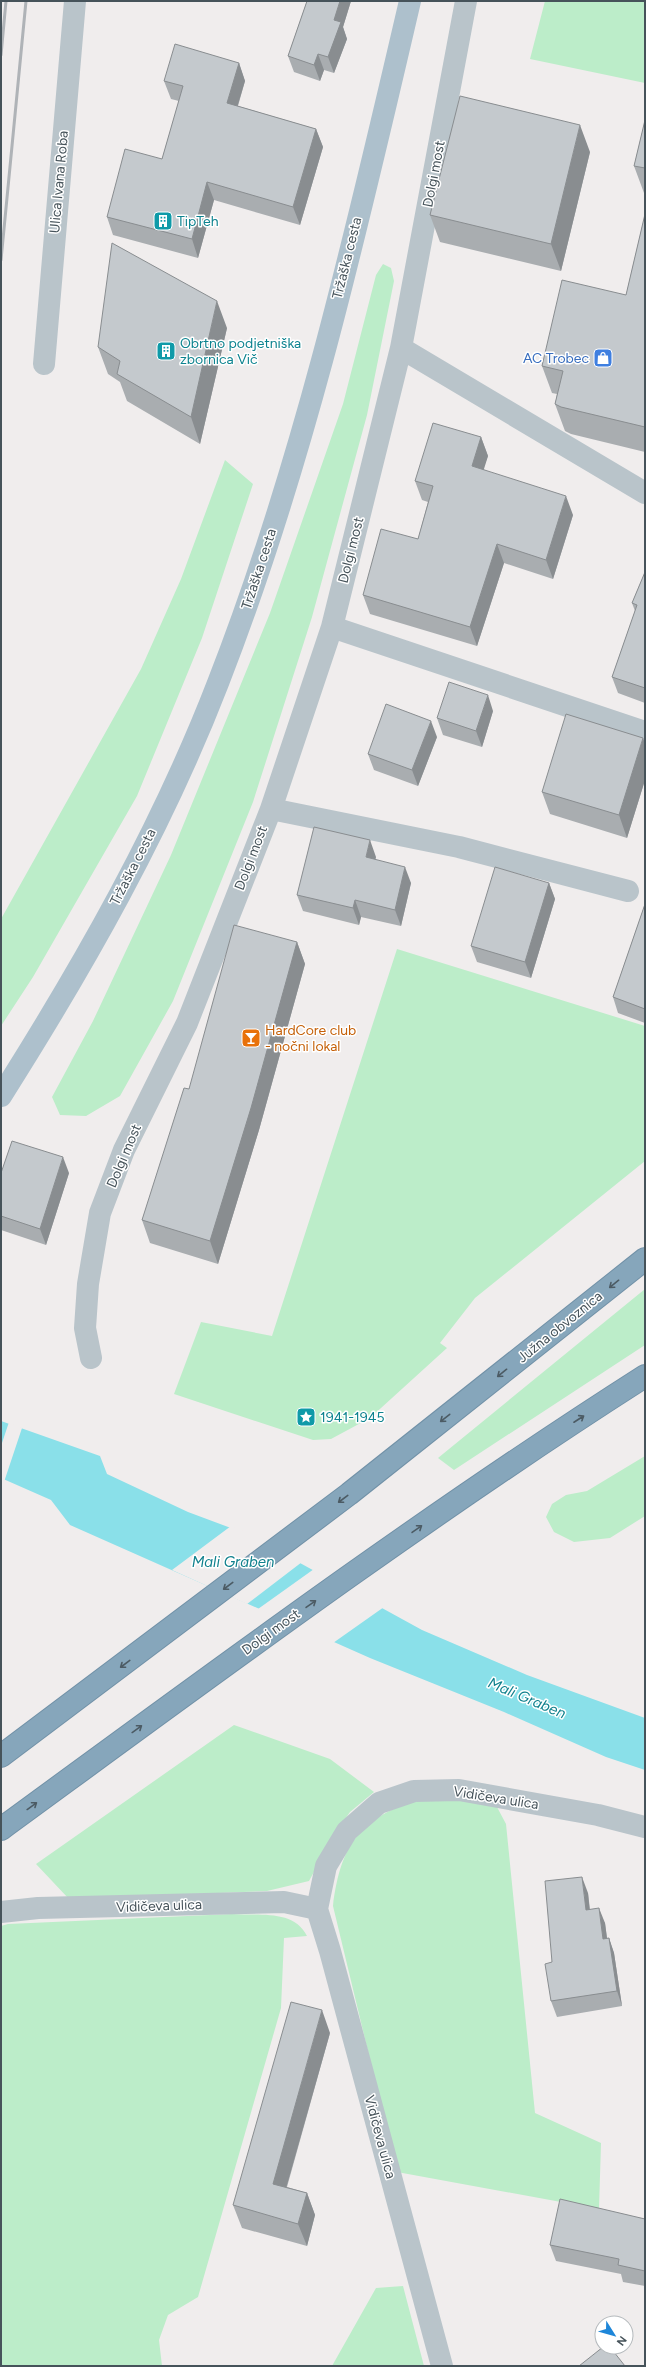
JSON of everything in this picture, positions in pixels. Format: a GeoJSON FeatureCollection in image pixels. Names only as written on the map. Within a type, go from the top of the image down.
{"type":"FeatureCollection","features":[{"type":"Feature","properties":{"kind":"highway","name":"Južna obvoznica"},"geometry":{"type":"LineString","coordinates":[[1,1756],[330,1509],[645,1259]]}},
{"type":"Feature","properties":{"kind":"highway","name":"Dolgi most"},"geometry":{"type":"LineString","coordinates":[[1,1829],[280,1625],[546,1440],[645,1376]]}},
{"type":"Feature","properties":{"kind":"main road","name":"Tržaška cesta"},"geometry":{"type":"LineString","coordinates":[[1,1096],[62,999],[148,839],[206,713],[241,624],[285,490],[312,393],[410,1]]}},
{"type":"Feature","properties":{"kind":"street","name":"Ulica Ivana Roba"},"geometry":{"type":"LineString","coordinates":[[44,364],[75,1]]}},
{"type":"Feature","properties":{"kind":"street","name":"Dolgi most"},"geometry":{"type":"LineString","coordinates":[[90,1358],[85,1328],[87,1292],[100,1213],[124,1150],[186,1023],[271,809],[332,627],[401,348],[466,1]]}},
{"type":"Feature","properties":{"kind":"street"},"geometry":{"type":"LineString","coordinates":[[401,348],[645,493]]}},
{"type":"Feature","properties":{"kind":"street"},"geometry":{"type":"LineString","coordinates":[[332,627],[645,732]]}},
{"type":"Feature","properties":{"kind":"street"},"geometry":{"type":"LineString","coordinates":[[271,809],[459,847],[628,891]]}},
{"type":"Feature","properties":{"kind":"street","name":"Vidičeva ulica"},"geometry":{"type":"LineString","coordinates":[[442,2366],[330,1951],[317,1909],[326,1866],[347,1831],[379,1803],[414,1790],[459,1790],[598,1815],[645,1827]]}},
{"type":"Feature","properties":{"kind":"street","name":"Vidičeva ulica"},"geometry":{"type":"LineString","coordinates":[[1,1912],[38,1908],[284,1902],[317,1909]]}},
{"type":"Feature","properties":{"kind":"green space"},"geometry":{"type":"Polygon","coordinates":[[[545,1],[645,1],[645,83],[530,59],[545,1]]]}},
{"type":"Feature","properties":{"kind":"green space"},"geometry":{"type":"Polygon","coordinates":[[[383,264],[391,268],[394,281],[367,415],[312,617],[253,802],[173,1001],[120,1096],[86,1116],[60,1115],[52,1097],[93,1021],[171,855],[270,613],[343,404],[376,275],[383,264]]]}},
{"type":"Feature","properties":{"kind":"green space"},"geometry":{"type":"Polygon","coordinates":[[[225,460],[253,484],[202,638],[137,796],[33,977],[1,1026],[1,919],[141,669],[181,579],[225,460]]]}},
{"type":"Feature","properties":{"kind":"green space"},"geometry":{"type":"Polygon","coordinates":[[[397,949],[645,1026],[645,1161],[475,1298],[440,1343],[447,1348],[370,1418],[331,1439],[313,1440],[174,1394],[201,1322],[272,1336],[397,949]]]}},
{"type":"Feature","properties":{"kind":"green space"},"geometry":{"type":"Polygon","coordinates":[[[645,1289],[645,1345],[454,1470],[438,1458],[645,1289]]]}},
{"type":"Feature","properties":{"kind":"green space"},"geometry":{"type":"Polygon","coordinates":[[[645,1456],[645,1516],[610,1538],[574,1542],[554,1532],[546,1517],[552,1504],[566,1495],[587,1491],[645,1456]]]}},
{"type":"Feature","properties":{"kind":"green space"},"geometry":{"type":"Polygon","coordinates":[[[234,1725],[330,1759],[374,1792],[350,1812],[336,1832],[309,1881],[267,1891],[69,1899],[36,1864],[234,1725]]]}},
{"type":"Feature","properties":{"kind":"green space"},"geometry":{"type":"Polygon","coordinates":[[[424,1799],[457,1800],[497,1807],[506,1824],[535,2113],[601,2143],[599,2209],[397,2172],[333,1906],[342,1865],[349,1848],[358,1834],[370,1823],[385,1813],[424,1799]]]}},
{"type":"Feature","properties":{"kind":"green space"},"geometry":{"type":"Polygon","coordinates":[[[232,1914],[264,1915],[284,1918],[293,1921],[301,1927],[307,1936],[284,1938],[281,2008],[198,2297],[168,2315],[159,2340],[162,2366],[1,2366],[1,1926],[8,1924],[232,1914]]]}},
{"type":"Feature","properties":{"kind":"green space"},"geometry":{"type":"Polygon","coordinates":[[[403,2286],[424,2366],[332,2366],[376,2288],[403,2286]]]}},
{"type":"Feature","properties":{"kind":"water","name":"Mali Graben"},"geometry":{"type":"Polygon","coordinates":[[[1,1421],[100,1456],[107,1474],[188,1512],[247,1534],[422,1630],[527,1675],[645,1718],[645,1770],[606,1757],[504,1712],[370,1658],[70,1525],[51,1500],[1,1478],[1,1421]]]}},
{"type":"Feature","properties":{"kind":"pier"},"geometry":{"type":"Polygon","coordinates":[[[9,1422],[22,1428],[4,1482],[1,1480],[1,1446],[9,1422]]]}},
{"type":"Feature","properties":{"kind":"pier"},"geometry":{"type":"Polygon","coordinates":[[[231,1526],[247,1532],[302,1562],[247,1604],[172,1570],[231,1526]]]}},
{"type":"Feature","properties":{"kind":"pier"},"geometry":{"type":"Polygon","coordinates":[[[314,1569],[384,1607],[333,1643],[258,1609],[314,1569]]]}},
{"type":"Feature","properties":{"kind":"building"},"geometry":{"type":"Polygon","coordinates":[[[307,1],[340,1],[334,20],[341,22],[328,57],[318,54],[314,65],[288,56],[307,1]]]}},
{"type":"Feature","properties":{"kind":"building"},"geometry":{"type":"Polygon","coordinates":[[[175,44],[239,63],[227,103],[316,129],[293,207],[207,182],[192,239],[107,217],[125,149],[162,159],[183,86],[164,81],[175,44]]]}},
{"type":"Feature","properties":{"kind":"building"},"geometry":{"type":"Polygon","coordinates":[[[460,96],[580,125],[551,244],[430,215],[460,96]]]}},
{"type":"Feature","properties":{"kind":"building"},"geometry":{"type":"Polygon","coordinates":[[[645,120],[645,168],[634,166],[645,120]]]}},
{"type":"Feature","properties":{"kind":"building","name":"AC Trobec"},"geometry":{"type":"Polygon","coordinates":[[[645,214],[645,427],[561,407],[555,404],[563,371],[542,366],[562,280],[626,295],[645,214]]]}},
{"type":"Feature","properties":{"kind":"building","name":"Obrtno podjetniška zbornica Vič"},"geometry":{"type":"Polygon","coordinates":[[[112,243],[217,301],[191,417],[117,374],[120,361],[98,347],[112,243]]]}},
{"type":"Feature","properties":{"kind":"building"},"geometry":{"type":"Polygon","coordinates":[[[433,423],[481,437],[472,466],[566,496],[546,560],[497,544],[470,627],[363,595],[381,529],[418,539],[433,486],[415,481],[433,423]]]}},
{"type":"Feature","properties":{"kind":"building"},"geometry":{"type":"Polygon","coordinates":[[[645,572],[645,688],[612,677],[637,605],[632,603],[645,572]]]}},
{"type":"Feature","properties":{"kind":"building"},"geometry":{"type":"Polygon","coordinates":[[[449,682],[488,695],[476,731],[437,718],[449,682]]]}},
{"type":"Feature","properties":{"kind":"building"},"geometry":{"type":"Polygon","coordinates":[[[386,704],[431,721],[412,770],[368,754],[386,704]]]}},
{"type":"Feature","properties":{"kind":"building"},"geometry":{"type":"Polygon","coordinates":[[[566,714],[643,738],[619,815],[542,792],[566,714]]]}},
{"type":"Feature","properties":{"kind":"building"},"geometry":{"type":"Polygon","coordinates":[[[314,827],[370,840],[366,857],[405,867],[395,910],[355,900],[353,908],[297,895],[314,827]]]}},
{"type":"Feature","properties":{"kind":"building"},"geometry":{"type":"Polygon","coordinates":[[[495,867],[549,883],[525,962],[471,946],[495,867]]]}},
{"type":"Feature","properties":{"kind":"building"},"geometry":{"type":"Polygon","coordinates":[[[645,904],[645,1009],[613,997],[645,904]]]}},
{"type":"Feature","properties":{"kind":"building"},"geometry":{"type":"Polygon","coordinates":[[[234,925],[297,942],[251,1108],[210,1241],[142,1220],[184,1088],[189,1089],[234,925]]]}},
{"type":"Feature","properties":{"kind":"building"},"geometry":{"type":"Polygon","coordinates":[[[12,1141],[63,1157],[40,1229],[1,1216],[1,1173],[12,1141]]]}},
{"type":"Feature","properties":{"kind":"building"},"geometry":{"type":"Polygon","coordinates":[[[582,1877],[586,1910],[599,1908],[603,1939],[609,1938],[617,1991],[551,2001],[545,1964],[552,1962],[545,1881],[582,1877]]]}},
{"type":"Feature","properties":{"kind":"building"},"geometry":{"type":"Polygon","coordinates":[[[291,2002],[322,2010],[273,2184],[307,2193],[298,2224],[233,2205],[291,2002]]]}},
{"type":"Feature","properties":{"kind":"building"},"geometry":{"type":"Polygon","coordinates":[[[560,2199],[645,2219],[645,2271],[618,2265],[619,2259],[550,2245],[560,2199]]]}},
{"type":"Feature","properties":{"kind":"building"},"geometry":{"type":"Polygon","coordinates":[[[594,2354],[616,2355],[625,2366],[579,2366],[594,2354]]]}},
{"type":"Feature","properties":{"kind":"railway"},"geometry":{"type":"LineString","coordinates":[[1,55],[6,1]]}},
{"type":"Feature","properties":{"kind":"railway"},"geometry":{"type":"LineString","coordinates":[[1,260],[26,1]]}},
{"type":"Feature","properties":{"kind":"place","name":"TipTeh"},"geometry":{"type":"Point","coordinates":[163,221]}},
{"type":"Feature","properties":{"kind":"place","name":"Obrtno podjetniška zbornica Vič"},"geometry":{"type":"Point","coordinates":[166,351]}},
{"type":"Feature","properties":{"kind":"place","name":"AC Trobec"},"geometry":{"type":"Point","coordinates":[603,358]}},
{"type":"Feature","properties":{"kind":"place","name":"HardCore club - nočni lokal"},"geometry":{"type":"Point","coordinates":[251,1038]}},
{"type":"Feature","properties":{"kind":"place","name":"1941-1945"},"geometry":{"type":"Point","coordinates":[306,1417]}}]}
